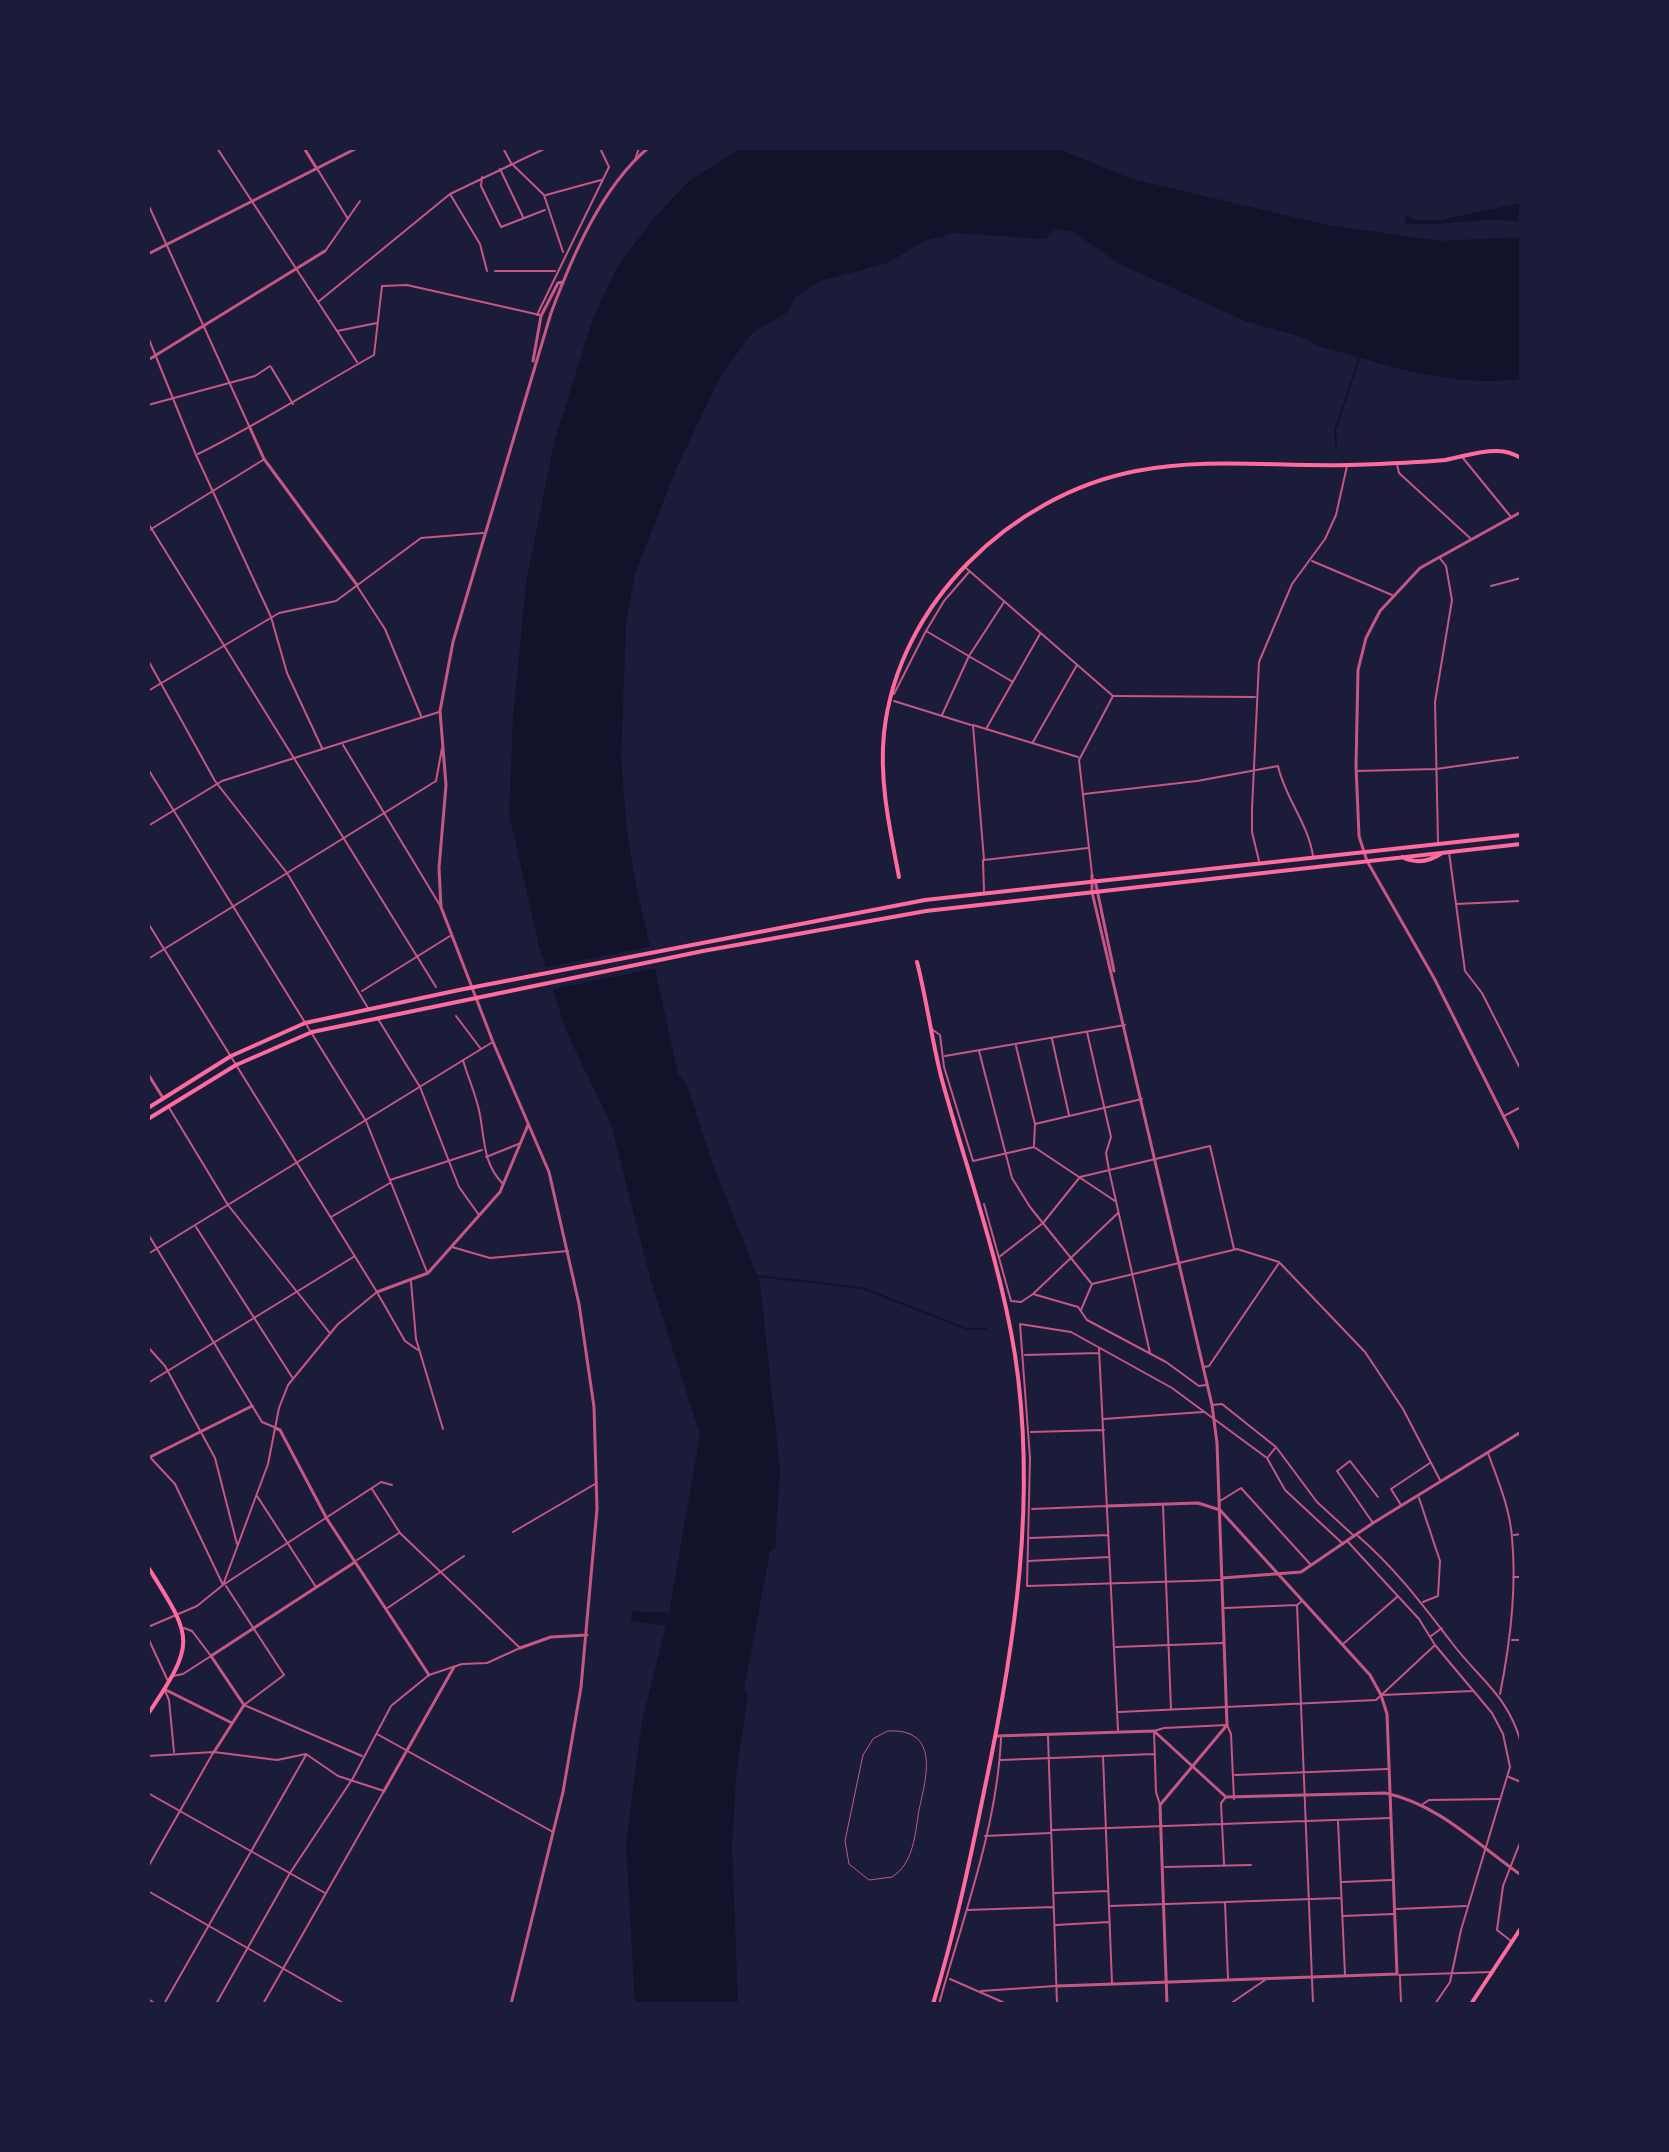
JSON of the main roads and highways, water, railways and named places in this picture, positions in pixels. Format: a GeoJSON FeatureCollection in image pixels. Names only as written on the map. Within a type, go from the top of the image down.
{"type":"FeatureCollection","features":[{"type":"Feature","properties":{"kind":"main road"},"geometry":{"type":"LineString","coordinates":[[899,877],[884,775],[884,733],[900,669],[923,622],[993,540],[1029,514],[1071,491],[1113,476],[1175,466],[1397,463],[1498,451],[1521,458]]}},
{"type":"Feature","properties":{"kind":"main road"},"geometry":{"type":"LineString","coordinates":[[148,1108],[231,1056],[305,1023],[459,990],[925,900],[1521,835]]}},
{"type":"Feature","properties":{"kind":"main road"},"geometry":{"type":"LineString","coordinates":[[148,1119],[236,1065],[312,1032],[462,1000],[926,911],[1521,844]]}},
{"type":"Feature","properties":{"kind":"main road"},"geometry":{"type":"LineString","coordinates":[[917,962],[943,1082],[997,1274],[1018,1383],[1023,1538],[998,1736],[962,1905],[936,2004]]}},
{"type":"Feature","properties":{"kind":"main road"},"geometry":{"type":"LineString","coordinates":[[148,1567],[184,1628],[183,1654],[148,1713]]}},
{"type":"Feature","properties":{"kind":"main road"},"geometry":{"type":"LineString","coordinates":[[1471,2004],[1521,1928]]}},
{"type":"Feature","properties":{"kind":"waterway"},"geometry":{"type":"LineString","coordinates":[[1336,447],[1335,430],[1360,356]]}},
{"type":"Feature","properties":{"kind":"waterway"},"geometry":{"type":"LineString","coordinates":[[758,1276],[862,1288],[967,1329],[986,1329]]}}]}
